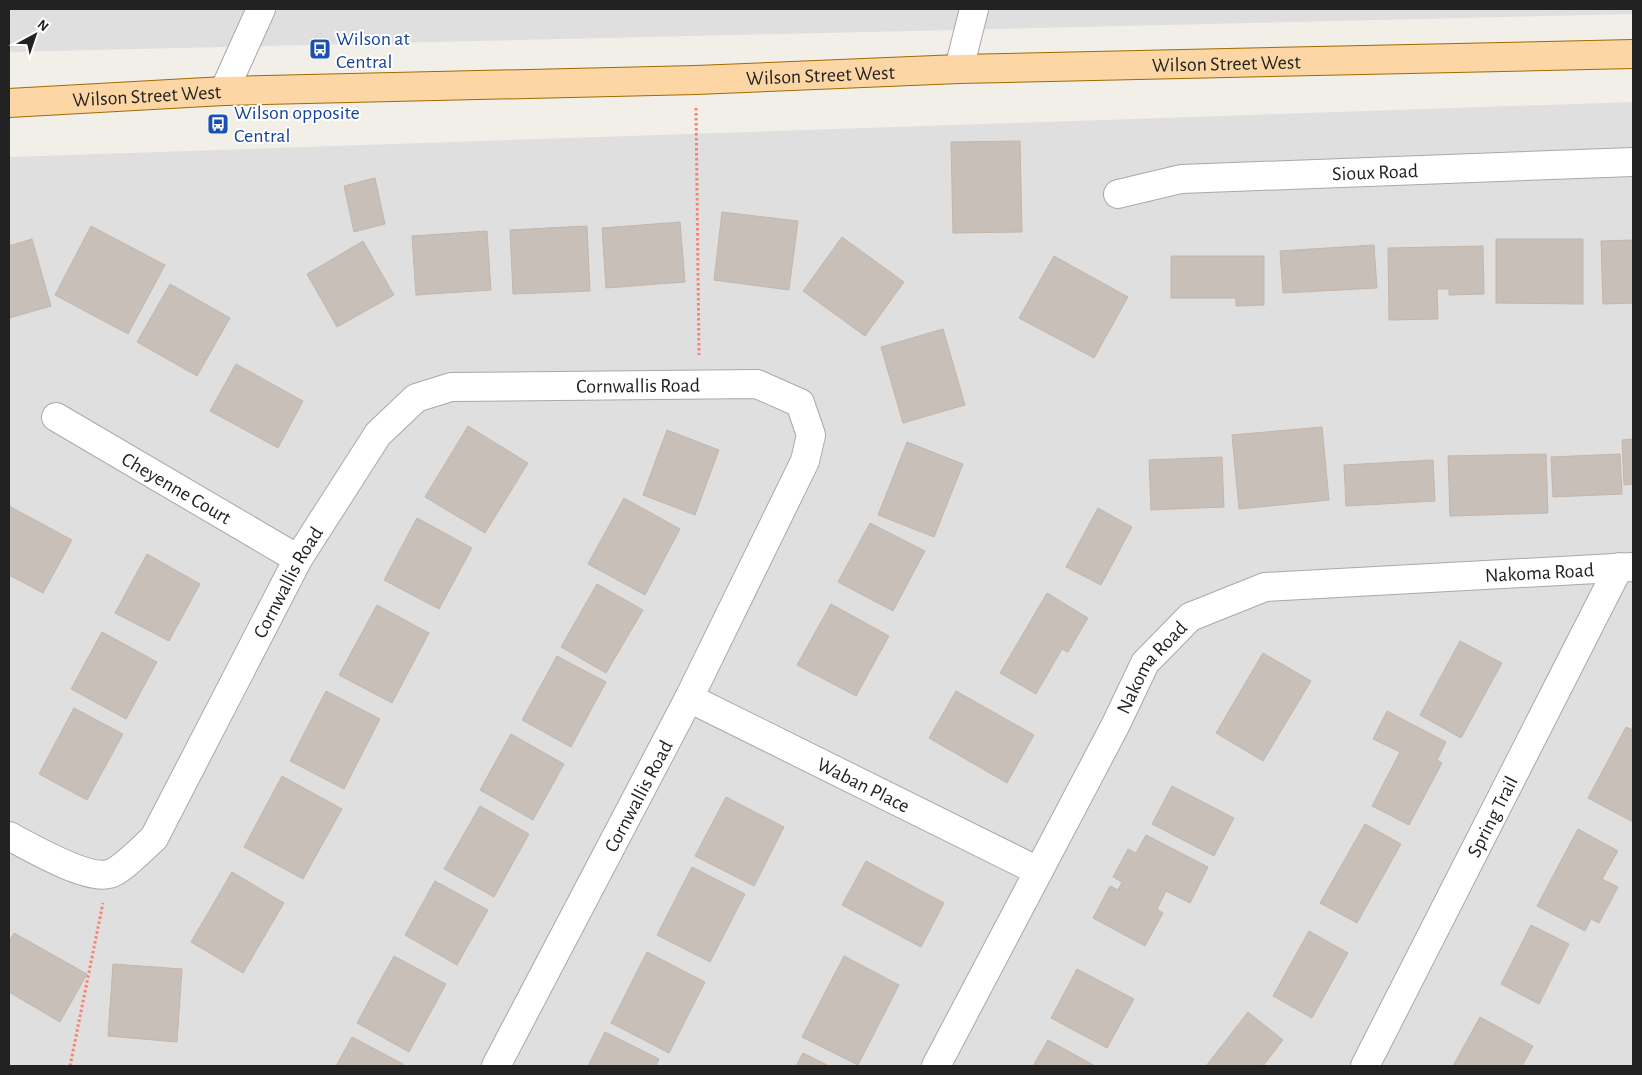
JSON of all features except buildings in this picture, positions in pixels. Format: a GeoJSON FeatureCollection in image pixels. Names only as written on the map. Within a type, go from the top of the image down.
{"type":"FeatureCollection","features":[{"type":"Feature","properties":{"kind":"main road","name":"Wilson Street West"},"geometry":{"type":"LineString","coordinates":[[9,103],[224,91],[696,80],[959,69],[1633,54]]}},
{"type":"Feature","properties":{"kind":"street"},"geometry":{"type":"LineString","coordinates":[[224,91],[261,9]]}},
{"type":"Feature","properties":{"kind":"street"},"geometry":{"type":"LineString","coordinates":[[959,69],[974,9]]}},
{"type":"Feature","properties":{"kind":"street","name":"Sioux Road"},"geometry":{"type":"LineString","coordinates":[[1118,194],[1181,179],[1633,162]]}},
{"type":"Feature","properties":{"kind":"street","name":"Cornwallis Road"},"geometry":{"type":"LineString","coordinates":[[109,874],[124,865],[154,838],[298,559],[378,434],[416,398],[451,387],[757,384],[800,403],[811,435],[805,461],[689,698],[496,1066]]}},
{"type":"Feature","properties":{"kind":"street","name":"Cheyenne Court"},"geometry":{"type":"LineString","coordinates":[[56,417],[298,559]]}},
{"type":"Feature","properties":{"kind":"street","name":"Nakoma Road"},"geometry":{"type":"LineString","coordinates":[[936,1066],[1116,726],[1145,664],[1190,617],[1265,587],[1626,567]]}},
{"type":"Feature","properties":{"kind":"street","name":"Spring Trail"},"geometry":{"type":"LineString","coordinates":[[1365,1066],[1626,567]]}},
{"type":"Feature","properties":{"kind":"street","name":"Waban Place"},"geometry":{"type":"LineString","coordinates":[[689,698],[1038,871]]}},
{"type":"Feature","properties":{"kind":"street"},"geometry":{"type":"LineString","coordinates":[[9,836],[82,872],[109,874]]}},
{"type":"Feature","properties":{"kind":"path"},"geometry":{"type":"LineString","coordinates":[[696,80],[699,385]]}},
{"type":"Feature","properties":{"kind":"path"},"geometry":{"type":"LineString","coordinates":[[70,1066],[109,874]]}},
{"type":"Feature","properties":{"kind":"shaded area"},"geometry":{"type":"Polygon","coordinates":[[[9,9],[1633,9],[1633,14],[9,52],[9,9]]]}},
{"type":"Feature","properties":{"kind":"shaded area"},"geometry":{"type":"Polygon","coordinates":[[[1633,102],[1633,1066],[9,1066],[9,157],[1633,102]]]}},
{"type":"Feature","properties":{"kind":"place","name":"Wilson at Central"},"geometry":{"type":"Point","coordinates":[320,49]}},
{"type":"Feature","properties":{"kind":"place","name":"Wilson opposite Central"},"geometry":{"type":"Point","coordinates":[218,124]}}]}
